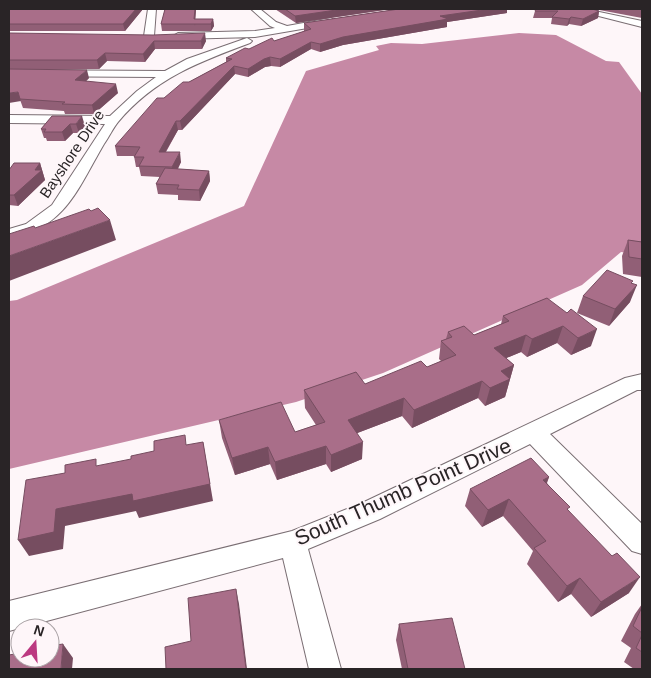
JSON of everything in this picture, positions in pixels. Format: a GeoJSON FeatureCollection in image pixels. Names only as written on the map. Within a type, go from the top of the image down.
{"type":"FeatureCollection","features":[{"type":"Feature","properties":{"kind":"street"},"geometry":{"type":"LineString","coordinates":[[152,9],[153,36],[200,37],[255,34],[343,19]]}},
{"type":"Feature","properties":{"kind":"street"},"geometry":{"type":"LineString","coordinates":[[255,9],[273,24],[284,29]]}},
{"type":"Feature","properties":{"kind":"street"},"geometry":{"type":"LineString","coordinates":[[574,9],[642,24]]}},
{"type":"Feature","properties":{"kind":"street","name":"Bayshore Drive"},"geometry":{"type":"LineString","coordinates":[[210,53],[284,29]]}},
{"type":"Feature","properties":{"kind":"street","name":"Bayshore Drive"},"geometry":{"type":"LineString","coordinates":[[9,234],[32,227],[58,208],[113,120],[141,93],[167,74],[226,45],[255,34]]}},
{"type":"Feature","properties":{"kind":"street"},"geometry":{"type":"LineString","coordinates":[[200,37],[226,40],[226,45]]}},
{"type":"Feature","properties":{"kind":"street"},"geometry":{"type":"LineString","coordinates":[[9,73],[167,74]]}},
{"type":"Feature","properties":{"kind":"street"},"geometry":{"type":"LineString","coordinates":[[9,119],[113,120]]}},
{"type":"Feature","properties":{"kind":"street","name":"South Thumb Point Drive"},"geometry":{"type":"LineString","coordinates":[[9,616],[293,543],[371,511],[532,432],[633,384],[642,382]]}},
{"type":"Feature","properties":{"kind":"street"},"geometry":{"type":"LineString","coordinates":[[532,432],[642,542]]}},
{"type":"Feature","properties":{"kind":"street"},"geometry":{"type":"LineString","coordinates":[[293,543],[326,669]]}},
{"type":"Feature","properties":{"kind":"shaded area"},"geometry":{"type":"Polygon","coordinates":[[[519,33],[556,35],[606,61],[619,62],[642,94],[642,255],[621,252],[582,285],[383,373],[296,402],[9,469],[9,301],[17,300],[244,206],[306,71],[379,50],[376,46],[391,43],[422,44],[519,33]]]}},
{"type":"Feature","properties":{"kind":"building"},"geometry":{"type":"Polygon","coordinates":[[[9,9],[136,9],[123,24],[9,24],[9,9]]]}},
{"type":"Feature","properties":{"kind":"building"},"geometry":{"type":"Polygon","coordinates":[[[165,9],[195,9],[194,19],[213,19],[211,24],[161,24],[165,9]]]}},
{"type":"Feature","properties":{"kind":"building"},"geometry":{"type":"Polygon","coordinates":[[[285,9],[343,9],[295,16],[285,9]]]}},
{"type":"Feature","properties":{"kind":"building"},"geometry":{"type":"Polygon","coordinates":[[[399,9],[489,9],[440,16],[448,19],[343,37],[320,44],[311,42],[280,59],[270,57],[248,69],[234,66],[180,121],[176,121],[159,152],[180,152],[172,167],[139,166],[144,157],[134,157],[140,147],[115,146],[157,98],[164,98],[183,82],[189,82],[232,59],[226,58],[245,48],[249,49],[272,38],[274,41],[311,29],[304,23],[399,9]]]}},
{"type":"Feature","properties":{"kind":"building"},"geometry":{"type":"Polygon","coordinates":[[[536,9],[592,9],[599,11],[583,19],[571,17],[569,19],[552,17],[558,11],[535,11],[536,9]]]}},
{"type":"Feature","properties":{"kind":"building"},"geometry":{"type":"Polygon","coordinates":[[[9,33],[153,35],[205,33],[201,41],[154,41],[143,54],[105,53],[97,60],[9,60],[9,33]]]}},
{"type":"Feature","properties":{"kind":"building"},"geometry":{"type":"Polygon","coordinates":[[[9,69],[87,70],[75,80],[116,84],[92,105],[20,99],[18,92],[9,93],[9,69]]]}},
{"type":"Feature","properties":{"kind":"building"},"geometry":{"type":"Polygon","coordinates":[[[52,116],[82,116],[76,124],[70,124],[62,132],[44,132],[46,129],[41,129],[52,116]]]}},
{"type":"Feature","properties":{"kind":"building"},"geometry":{"type":"Polygon","coordinates":[[[14,163],[40,163],[35,170],[42,170],[14,195],[9,195],[9,170],[14,163]]]}},
{"type":"Feature","properties":{"kind":"building"},"geometry":{"type":"Polygon","coordinates":[[[165,168],[209,171],[199,190],[177,189],[179,185],[156,184],[165,168]]]}},
{"type":"Feature","properties":{"kind":"building"},"geometry":{"type":"Polygon","coordinates":[[[98,208],[110,220],[9,256],[9,234],[34,226],[35,228],[89,209],[91,211],[98,208]]]}},
{"type":"Feature","properties":{"kind":"building"},"geometry":{"type":"Polygon","coordinates":[[[628,240],[642,242],[642,259],[629,257],[628,240]]]}},
{"type":"Feature","properties":{"kind":"building"},"geometry":{"type":"Polygon","coordinates":[[[607,270],[633,281],[631,283],[637,285],[615,309],[583,296],[607,270]]]}},
{"type":"Feature","properties":{"kind":"building"},"geometry":{"type":"Polygon","coordinates":[[[547,298],[567,313],[571,309],[597,329],[578,338],[563,326],[532,339],[526,335],[494,348],[514,365],[501,371],[510,379],[490,388],[482,381],[414,410],[404,398],[348,420],[363,442],[331,455],[326,446],[275,462],[268,447],[232,458],[219,420],[281,402],[295,432],[325,422],[304,390],[356,372],[365,384],[421,361],[427,367],[456,355],[441,341],[452,337],[448,332],[464,326],[474,335],[509,321],[503,316],[547,298]]]}},
{"type":"Feature","properties":{"kind":"building"},"geometry":{"type":"Polygon","coordinates":[[[185,435],[186,445],[203,442],[210,484],[133,501],[132,494],[56,509],[54,532],[18,540],[26,480],[65,473],[65,465],[96,459],[96,466],[131,459],[131,456],[154,451],[154,441],[185,435]]]}},
{"type":"Feature","properties":{"kind":"building"},"geometry":{"type":"Polygon","coordinates":[[[531,458],[549,477],[543,480],[570,507],[567,509],[612,556],[617,553],[640,577],[601,602],[580,578],[567,586],[534,548],[546,541],[509,499],[488,510],[470,489],[531,458]]]}},
{"type":"Feature","properties":{"kind":"building"},"geometry":{"type":"Polygon","coordinates":[[[236,589],[246,669],[166,669],[165,647],[191,641],[188,598],[236,589]]]}},
{"type":"Feature","properties":{"kind":"building"},"geometry":{"type":"Polygon","coordinates":[[[642,607],[642,633],[633,626],[642,607]]]}},
{"type":"Feature","properties":{"kind":"building"},"geometry":{"type":"Polygon","coordinates":[[[452,618],[465,669],[408,669],[399,624],[452,618]]]}},
{"type":"Feature","properties":{"kind":"building"},"geometry":{"type":"Polygon","coordinates":[[[642,635],[642,652],[636,648],[642,635]]]}},
{"type":"Feature","properties":{"kind":"building"},"geometry":{"type":"Polygon","coordinates":[[[60,644],[63,644],[61,669],[9,669],[10,655],[10,668],[60,668],[60,644]]]}}]}
